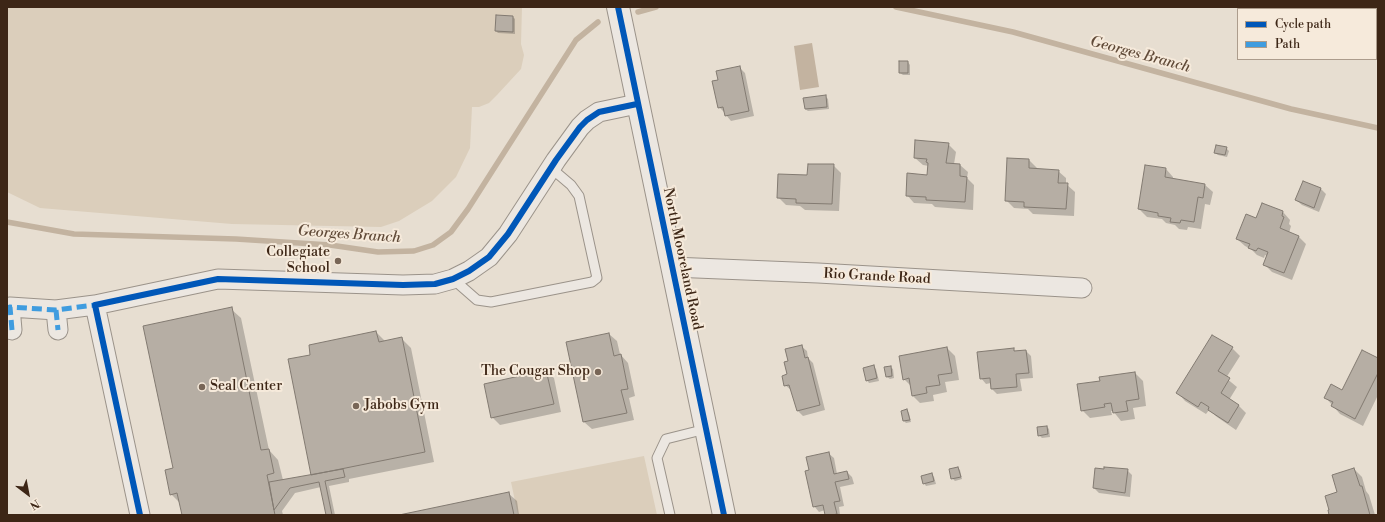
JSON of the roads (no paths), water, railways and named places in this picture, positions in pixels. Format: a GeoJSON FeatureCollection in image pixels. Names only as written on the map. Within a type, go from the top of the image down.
{"type":"FeatureCollection","features":[{"type":"Feature","properties":{"kind":"street","name":"North Mooreland Road"},"geometry":{"type":"LineString","coordinates":[[618,7],[637,104],[724,515]]}},
{"type":"Feature","properties":{"kind":"street"},"geometry":{"type":"LineString","coordinates":[[12,330],[8,307],[56,310],[96,305],[218,279],[403,285],[435,284],[453,279],[469,271],[489,257],[508,234],[580,127],[593,115],[599,112],[637,104]]}},
{"type":"Feature","properties":{"kind":"street","name":"Rio Grande Road"},"geometry":{"type":"LineString","coordinates":[[672,267],[818,273],[1082,288]]}},
{"type":"Feature","properties":{"kind":"street"},"geometry":{"type":"LineString","coordinates":[[96,305],[140,515]]}},
{"type":"Feature","properties":{"kind":"street"},"geometry":{"type":"LineString","coordinates":[[56,310],[58,330]]}},
{"type":"Feature","properties":{"kind":"lane"},"geometry":{"type":"LineString","coordinates":[[453,279],[477,300],[491,302],[592,282],[597,278],[579,196],[571,184],[551,168]]}},
{"type":"Feature","properties":{"kind":"lane"},"geometry":{"type":"LineString","coordinates":[[670,515],[657,458],[666,439],[706,429]]}},
{"type":"Feature","properties":{"kind":"waterway","name":"Georges Branch"},"geometry":{"type":"LineString","coordinates":[[638,12],[656,7]]}},
{"type":"Feature","properties":{"kind":"waterway","name":"Georges Branch"},"geometry":{"type":"LineString","coordinates":[[896,7],[1013,32],[1291,109],[1378,128]]}},
{"type":"Feature","properties":{"kind":"waterway","name":"Georges Branch"},"geometry":{"type":"LineString","coordinates":[[7,222],[74,234],[236,239],[330,245],[378,252],[414,251],[433,245],[451,232],[468,209],[576,40],[598,22]]}},
{"type":"Feature","properties":{"kind":"place","name":"Collegiate School"},"geometry":{"type":"Point","coordinates":[338,261]}},
{"type":"Feature","properties":{"kind":"place","name":"The Cougar Shop"},"geometry":{"type":"Point","coordinates":[598,372]}},
{"type":"Feature","properties":{"kind":"place","name":"Seal Center"},"geometry":{"type":"Point","coordinates":[202,387]}},
{"type":"Feature","properties":{"kind":"place","name":"Jabobs Gym"},"geometry":{"type":"Point","coordinates":[356,406]}}]}
